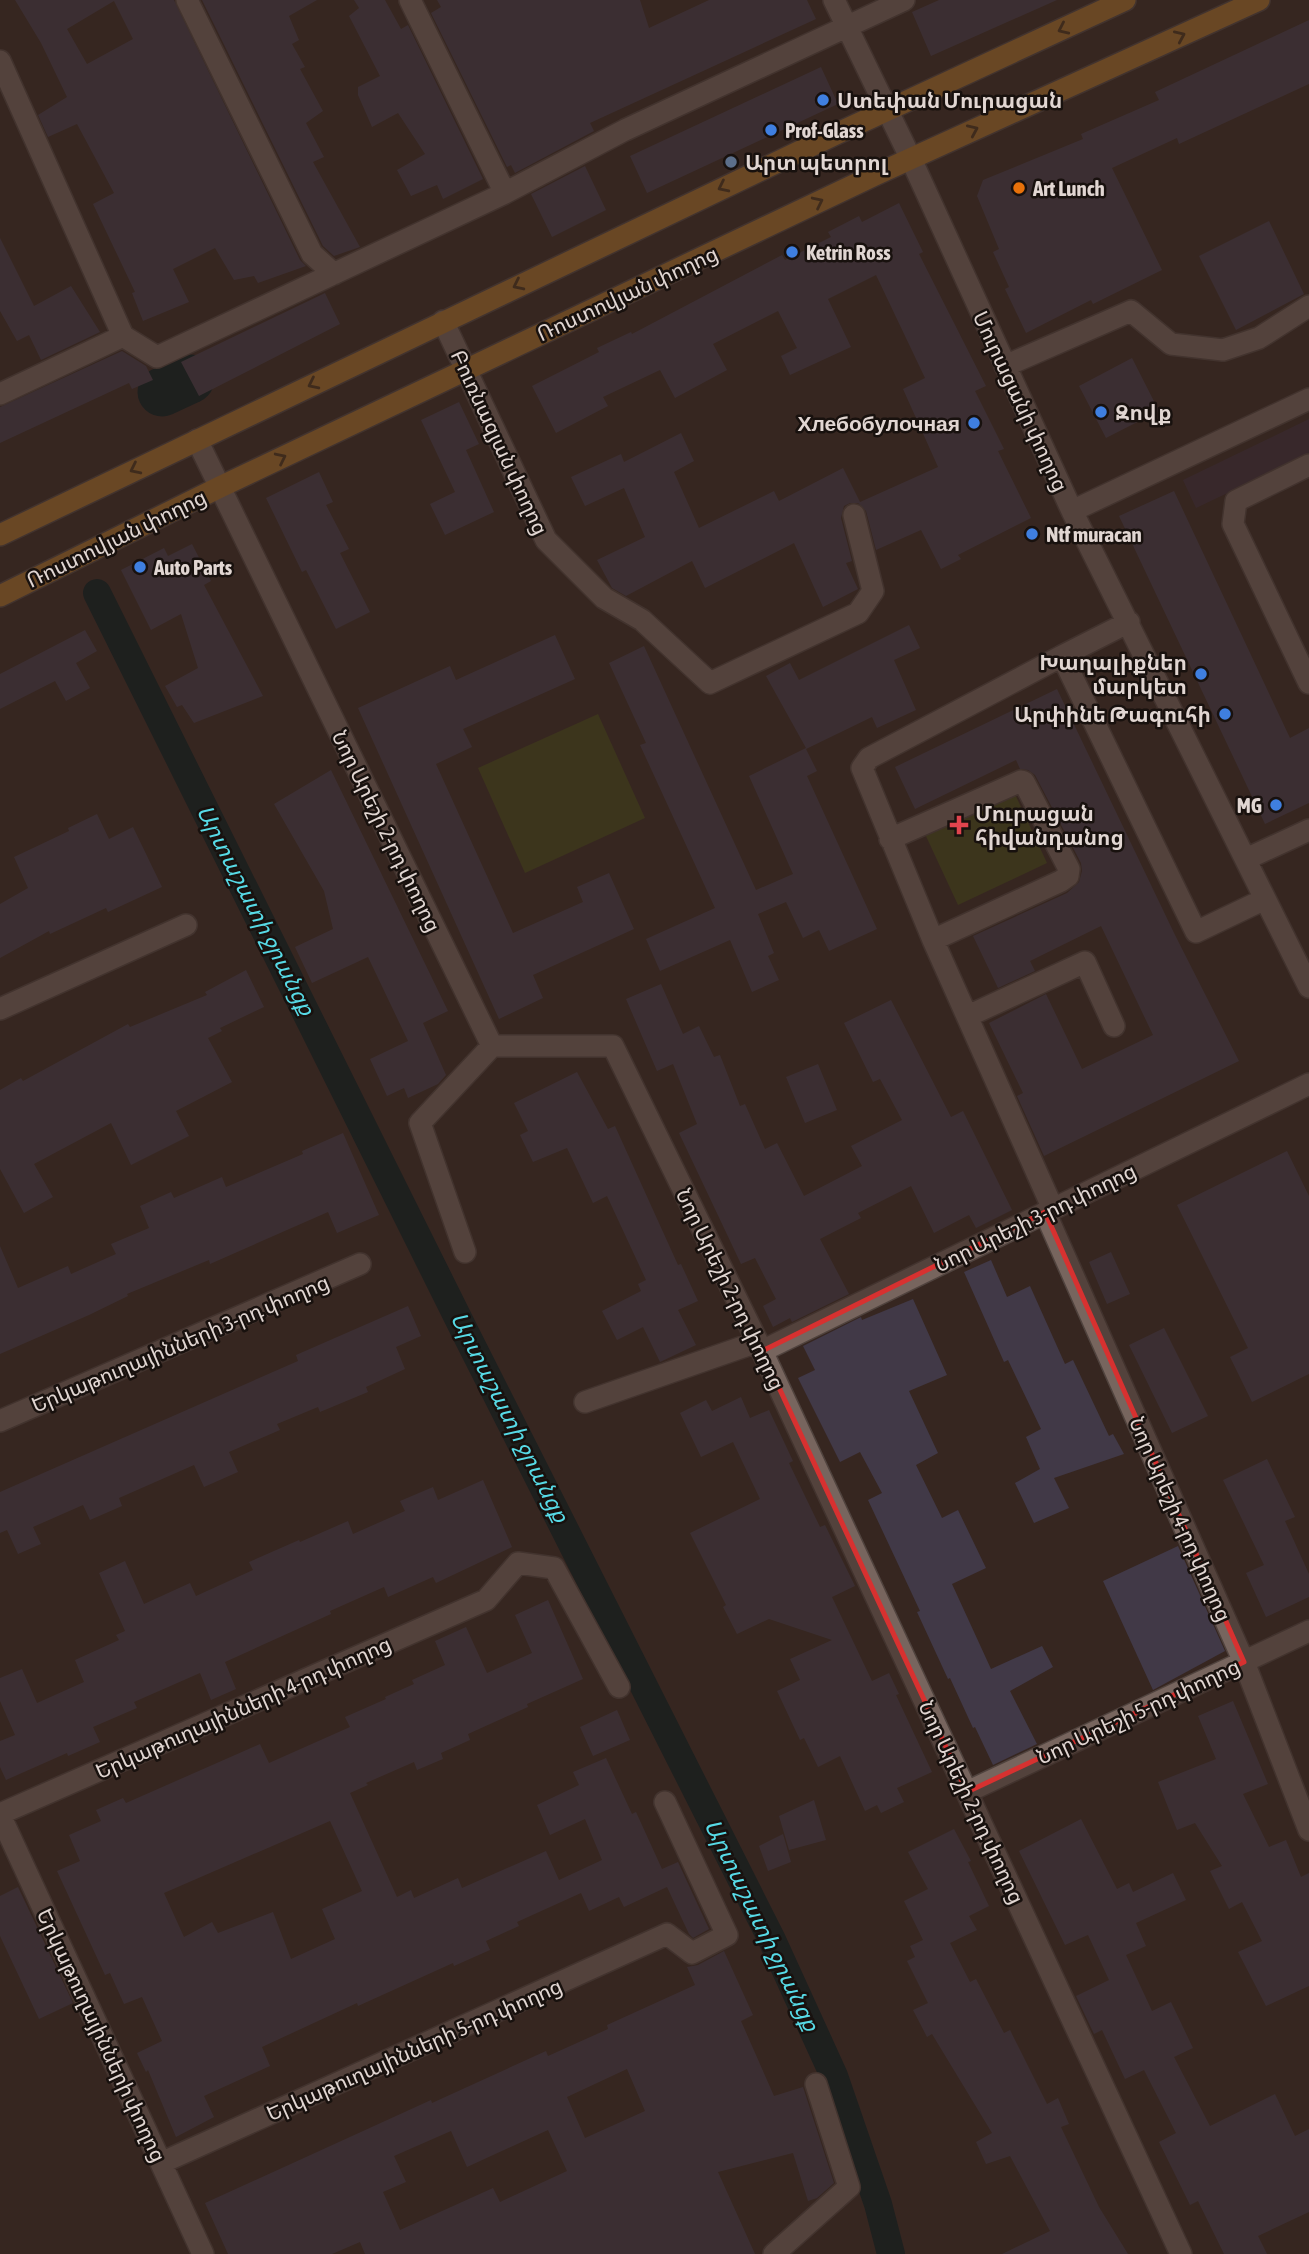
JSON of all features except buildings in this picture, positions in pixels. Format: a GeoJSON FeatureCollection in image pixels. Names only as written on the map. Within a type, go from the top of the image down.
{"type":"FeatureCollection","features":[{"type":"Feature","properties":{"kind":"main road"},"geometry":{"type":"LineString","coordinates":[[0,535],[887,109],[1125,0]]}},
{"type":"Feature","properties":{"kind":"main road","name":"Ռոստովյան փողոց"},"geometry":{"type":"LineString","coordinates":[[0,596],[467,369],[911,159],[1259,0]]}},
{"type":"Feature","properties":{"kind":"street"},"geometry":{"type":"LineString","coordinates":[[187,0],[312,254],[334,274]]}},
{"type":"Feature","properties":{"kind":"street"},"geometry":{"type":"LineString","coordinates":[[410,0],[505,193]]}},
{"type":"Feature","properties":{"kind":"street","name":"Մուրացանի փողոց"},"geometry":{"type":"LineString","coordinates":[[834,0],[911,159],[1072,511],[1309,987]]}},
{"type":"Feature","properties":{"kind":"street"},"geometry":{"type":"LineString","coordinates":[[0,61],[123,336],[157,357],[505,193],[625,130],[904,0]]}},
{"type":"Feature","properties":{"kind":"street"},"geometry":{"type":"LineString","coordinates":[[1005,366],[1130,311],[1171,344],[1223,350],[1259,338],[1309,306]]}},
{"type":"Feature","properties":{"kind":"street","name":"Բուռնազյան փողոց"},"geometry":{"type":"LineString","coordinates":[[443,321],[546,540],[604,598],[642,620],[710,682],[858,613],[873,591],[854,515]]}},
{"type":"Feature","properties":{"kind":"street"},"geometry":{"type":"LineString","coordinates":[[0,394],[123,336]]}},
{"type":"Feature","properties":{"kind":"street"},"geometry":{"type":"LineString","coordinates":[[1072,511],[1309,399]]}},
{"type":"Feature","properties":{"kind":"street","name":"Նոր Արեշի 2-րդ փողոց"},"geometry":{"type":"LineString","coordinates":[[197,440],[492,1046],[613,1046],[760,1346],[1181,2254]]}},
{"type":"Feature","properties":{"kind":"street"},"geometry":{"type":"LineString","coordinates":[[1309,465],[1236,501],[1233,524],[1309,683]]}},
{"type":"Feature","properties":{"kind":"street"},"geometry":{"type":"LineString","coordinates":[[1129,622],[1062,656],[1196,932],[1265,899]]}},
{"type":"Feature","properties":{"kind":"street","name":"Նոր Արեշի 4-րդ փողոց"},"geometry":{"type":"LineString","coordinates":[[1062,656],[869,758],[862,768],[933,940],[1244,1662],[1309,1830]]}},
{"type":"Feature","properties":{"kind":"street"},"geometry":{"type":"LineString","coordinates":[[890,839],[1021,781],[1069,869],[1068,876],[1061,881],[933,940]]}},
{"type":"Feature","properties":{"kind":"street"},"geometry":{"type":"LineString","coordinates":[[1246,859],[1309,830]]}},
{"type":"Feature","properties":{"kind":"street"},"geometry":{"type":"LineString","coordinates":[[0,1009],[186,925]]}},
{"type":"Feature","properties":{"kind":"street"},"geometry":{"type":"LineString","coordinates":[[968,1016],[1085,962],[1114,1026]]}},
{"type":"Feature","properties":{"kind":"street"},"geometry":{"type":"LineString","coordinates":[[466,1252],[420,1123],[492,1046]]}},
{"type":"Feature","properties":{"kind":"street","name":"Նոր Արեշի 3-րդ փողոց"},"geometry":{"type":"LineString","coordinates":[[585,1402],[760,1346],[1049,1210],[1309,1083]]}},
{"type":"Feature","properties":{"kind":"street","name":"Երկաթուղայինների 3-րդ փողոց"},"geometry":{"type":"LineString","coordinates":[[0,1421],[360,1264]]}},
{"type":"Feature","properties":{"kind":"street","name":"Երկաթուղայինների 4-րդ փողոց"},"geometry":{"type":"LineString","coordinates":[[0,1814],[486,1600],[518,1563],[554,1568],[619,1687]]}},
{"type":"Feature","properties":{"kind":"street","name":"Նոր Արեշի 5-րդ փողոց"},"geometry":{"type":"LineString","coordinates":[[967,1791],[1309,1632]]}},
{"type":"Feature","properties":{"kind":"street","name":"Երկաթուղայինների 5-րդ փողոց"},"geometry":{"type":"LineString","coordinates":[[161,2164],[667,1934],[692,1953],[727,1935],[666,1802]]}},
{"type":"Feature","properties":{"kind":"street","name":"Երկաթուղայինների փողոց"},"geometry":{"type":"LineString","coordinates":[[0,1814],[203,2254]]}},
{"type":"Feature","properties":{"kind":"street"},"geometry":{"type":"LineString","coordinates":[[774,2254],[849,2187],[817,2084]]}},
{"type":"Feature","properties":{"kind":"highlighted area"},"geometry":{"type":"Polygon","coordinates":[[[1045,1212],[1244,1662],[967,1792],[762,1351],[1045,1212]]]}},
{"type":"Feature","properties":{"kind":"shaded area"},"geometry":{"type":"Polygon","coordinates":[[[1309,419],[1309,454],[1196,508],[1183,480],[1309,419]]]}},
{"type":"Feature","properties":{"kind":"green space"},"geometry":{"type":"Polygon","coordinates":[[[598,714],[645,818],[525,873],[478,768],[598,714]]]}},
{"type":"Feature","properties":{"kind":"green space"},"geometry":{"type":"Polygon","coordinates":[[[1014,792],[1047,863],[958,905],[925,834],[1014,792]]]}},
{"type":"Feature","properties":{"kind":"waterway"},"geometry":{"type":"LineString","coordinates":[[162,392],[190,379]]}},
{"type":"Feature","properties":{"kind":"waterway","name":"Արտաշատի ջրանցք"},"geometry":{"type":"LineString","coordinates":[[97,593],[772,1940],[834,2076],[878,2204],[891,2254]]}},
{"type":"Feature","properties":{"kind":"place","name":"Ստեփան Մուրացան"},"geometry":{"type":"Point","coordinates":[823,100]}},
{"type":"Feature","properties":{"kind":"place","name":"Prof-Glass"},"geometry":{"type":"Point","coordinates":[771,130]}},
{"type":"Feature","properties":{"kind":"place","name":"Արտ պետրոլ"},"geometry":{"type":"Point","coordinates":[731,162]}},
{"type":"Feature","properties":{"kind":"place","name":"Art Lunch"},"geometry":{"type":"Point","coordinates":[1019,188]}},
{"type":"Feature","properties":{"kind":"place","name":"Ketrin Ross"},"geometry":{"type":"Point","coordinates":[792,252]}},
{"type":"Feature","properties":{"kind":"place","name":"Զովք"},"geometry":{"type":"Point","coordinates":[1101,412]}},
{"type":"Feature","properties":{"kind":"place","name":"Хлебобулочная"},"geometry":{"type":"Point","coordinates":[974,423]}},
{"type":"Feature","properties":{"kind":"place","name":"Ntf muracan"},"geometry":{"type":"Point","coordinates":[1032,534]}},
{"type":"Feature","properties":{"kind":"place","name":"Auto Parts"},"geometry":{"type":"Point","coordinates":[140,567]}},
{"type":"Feature","properties":{"kind":"place","name":"Խաղալիքներ մարկետ"},"geometry":{"type":"Point","coordinates":[1201,674]}},
{"type":"Feature","properties":{"kind":"place","name":"Արփինե Թագուհի"},"geometry":{"type":"Point","coordinates":[1225,714]}},
{"type":"Feature","properties":{"kind":"place","name":"MG"},"geometry":{"type":"Point","coordinates":[1276,805]}},
{"type":"Feature","properties":{"kind":"place","name":"Մուրացան հիվանդանոց"},"geometry":{"type":"Point","coordinates":[959,825]}}]}
